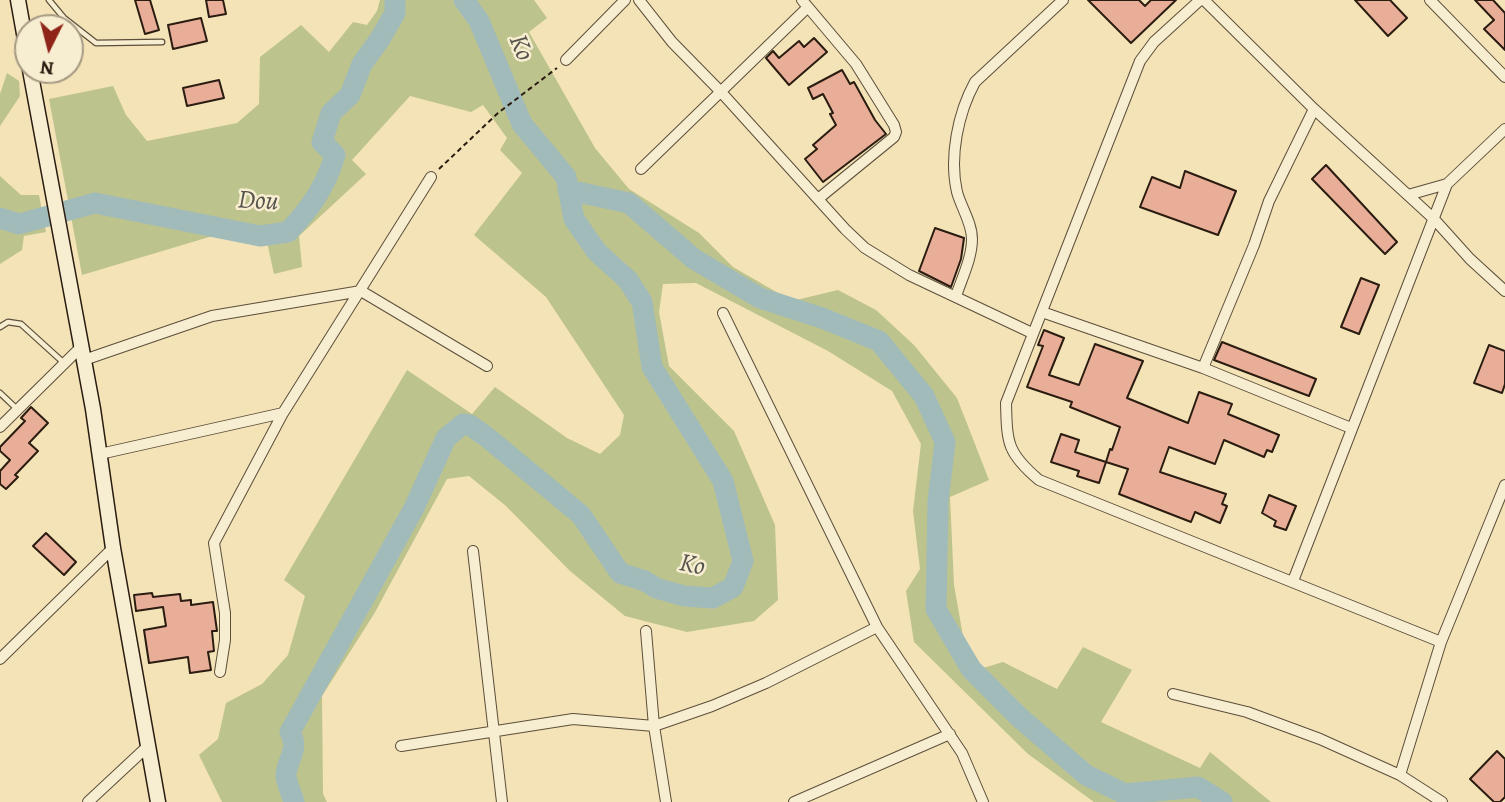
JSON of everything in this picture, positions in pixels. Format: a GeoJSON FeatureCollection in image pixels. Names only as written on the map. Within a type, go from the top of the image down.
{"type":"FeatureCollection","features":[{"type":"Feature","properties":{"kind":"main road"},"geometry":{"type":"LineString","coordinates":[[33,84],[100,454],[113,548],[159,802]]}},
{"type":"Feature","properties":{"kind":"street"},"geometry":{"type":"LineString","coordinates":[[566,60],[625,0]]}},
{"type":"Feature","properties":{"kind":"street"},"geometry":{"type":"LineString","coordinates":[[639,0],[671,42],[721,92],[865,248],[909,275],[1032,333]]}},
{"type":"Feature","properties":{"kind":"street"},"geometry":{"type":"LineString","coordinates":[[956,296],[971,252],[972,236],[957,191],[955,160],[959,126],[967,98],[975,82],[1063,0]]}},
{"type":"Feature","properties":{"kind":"street"},"geometry":{"type":"LineString","coordinates":[[1441,642],[1039,480],[1026,470],[1013,454],[1007,433],[1006,402],[1140,61],[1154,41],[1202,0],[1314,109],[1434,219],[1505,291]]}},
{"type":"Feature","properties":{"kind":"street"},"geometry":{"type":"LineString","coordinates":[[1430,0],[1505,77]]}},
{"type":"Feature","properties":{"kind":"street"},"geometry":{"type":"LineString","coordinates":[[641,169],[721,92],[805,4],[856,64],[896,132],[894,137],[818,199]]}},
{"type":"Feature","properties":{"kind":"street"},"geometry":{"type":"LineString","coordinates":[[1203,368],[1254,245],[1269,201],[1314,109]]}},
{"type":"Feature","properties":{"kind":"street"},"geometry":{"type":"LineString","coordinates":[[1293,582],[1447,184],[1505,129]]}},
{"type":"Feature","properties":{"kind":"street"},"geometry":{"type":"LineString","coordinates":[[220,672],[225,640],[225,613],[214,542],[283,413],[431,177]]}},
{"type":"Feature","properties":{"kind":"street"},"geometry":{"type":"LineString","coordinates":[[1408,195],[1447,184]]}},
{"type":"Feature","properties":{"kind":"street"},"geometry":{"type":"LineString","coordinates":[[0,427],[64,363],[82,353],[212,316],[361,291],[487,366]]}},
{"type":"Feature","properties":{"kind":"street"},"geometry":{"type":"LineString","coordinates":[[1042,312],[1203,368],[1351,428]]}},
{"type":"Feature","properties":{"kind":"street"},"geometry":{"type":"LineString","coordinates":[[723,313],[877,627],[962,753],[984,802]]}},
{"type":"Feature","properties":{"kind":"street"},"geometry":{"type":"LineString","coordinates":[[100,454],[283,413]]}},
{"type":"Feature","properties":{"kind":"street"},"geometry":{"type":"LineString","coordinates":[[1400,775],[1441,642],[1505,485]]}},
{"type":"Feature","properties":{"kind":"street"},"geometry":{"type":"LineString","coordinates":[[0,659],[113,548]]}},
{"type":"Feature","properties":{"kind":"street"},"geometry":{"type":"LineString","coordinates":[[473,551],[502,802]]}},
{"type":"Feature","properties":{"kind":"street"},"geometry":{"type":"LineString","coordinates":[[401,746],[573,719],[654,726],[712,706],[766,683],[877,627]]}},
{"type":"Feature","properties":{"kind":"street"},"geometry":{"type":"LineString","coordinates":[[646,631],[654,726],[666,802]]}},
{"type":"Feature","properties":{"kind":"street"},"geometry":{"type":"LineString","coordinates":[[1173,694],[1247,712],[1320,739],[1400,775],[1442,802]]}},
{"type":"Feature","properties":{"kind":"street"},"geometry":{"type":"LineString","coordinates":[[793,802],[950,734]]}},
{"type":"Feature","properties":{"kind":"street"},"geometry":{"type":"LineString","coordinates":[[88,802],[148,746]]}},
{"type":"Feature","properties":{"kind":"lane"},"geometry":{"type":"LineString","coordinates":[[49,0],[64,18],[96,43],[162,41]]}},
{"type":"Feature","properties":{"kind":"lane"},"geometry":{"type":"LineString","coordinates":[[0,327],[8,322],[21,324],[64,363]]}},
{"type":"Feature","properties":{"kind":"lane"},"geometry":{"type":"LineString","coordinates":[[0,393],[18,410]]}},
{"type":"Feature","properties":{"kind":"path"},"geometry":{"type":"LineString","coordinates":[[431,177],[498,113],[566,60]]}},
{"type":"Feature","properties":{"kind":"green space"},"geometry":{"type":"Polygon","coordinates":[[[380,0],[534,0],[547,18],[529,32],[595,148],[629,189],[699,233],[733,267],[792,301],[838,290],[876,310],[914,345],[957,398],[989,480],[950,497],[954,585],[963,636],[983,668],[1003,662],[1057,689],[1083,647],[1132,670],[1101,722],[1200,768],[1210,752],[1271,802],[1094,802],[1028,754],[914,642],[906,591],[920,569],[913,511],[921,444],[892,391],[828,351],[696,283],[663,284],[659,312],[669,366],[734,431],[775,525],[778,600],[754,621],[687,632],[625,616],[570,571],[506,506],[469,476],[447,479],[374,614],[322,696],[323,794],[327,802],[222,802],[199,755],[218,739],[226,703],[262,684],[288,655],[305,596],[284,580],[407,370],[472,414],[495,387],[567,438],[600,454],[620,435],[624,415],[546,297],[474,235],[522,173],[500,150],[507,138],[483,105],[471,112],[410,96],[352,160],[366,174],[299,236],[302,267],[274,274],[267,242],[216,235],[82,275],[49,99],[113,86],[126,115],[147,141],[237,123],[259,104],[260,57],[301,25],[329,52],[353,22],[367,25],[377,11],[380,0]]]}},
{"type":"Feature","properties":{"kind":"green space"},"geometry":{"type":"Polygon","coordinates":[[[7,73],[14,78],[14,84],[19,84],[20,96],[0,126],[0,94],[7,73]]]}},
{"type":"Feature","properties":{"kind":"green space"},"geometry":{"type":"Polygon","coordinates":[[[0,176],[21,195],[39,195],[46,232],[24,236],[22,250],[0,264],[0,176]]]}},
{"type":"Feature","properties":{"kind":"building"},"geometry":{"type":"Polygon","coordinates":[[[135,0],[150,0],[159,30],[145,34],[135,0]]]}},
{"type":"Feature","properties":{"kind":"building"},"geometry":{"type":"Polygon","coordinates":[[[206,0],[223,0],[226,14],[209,17],[206,0]]]}},
{"type":"Feature","properties":{"kind":"building"},"geometry":{"type":"Polygon","coordinates":[[[1088,0],[1139,0],[1145,6],[1151,0],[1176,0],[1131,43],[1088,0]]]}},
{"type":"Feature","properties":{"kind":"building"},"geometry":{"type":"Polygon","coordinates":[[[1355,0],[1390,0],[1407,18],[1388,36],[1355,0]]]}},
{"type":"Feature","properties":{"kind":"building"},"geometry":{"type":"Polygon","coordinates":[[[1475,0],[1493,0],[1505,13],[1505,50],[1484,29],[1494,20],[1475,0]]]}},
{"type":"Feature","properties":{"kind":"building"},"geometry":{"type":"Polygon","coordinates":[[[201,18],[207,41],[173,49],[168,25],[201,18]]]}},
{"type":"Feature","properties":{"kind":"building"},"geometry":{"type":"Polygon","coordinates":[[[814,38],[827,52],[789,85],[766,58],[773,51],[779,58],[799,41],[804,47],[814,38]]]}},
{"type":"Feature","properties":{"kind":"building"},"geometry":{"type":"Polygon","coordinates":[[[842,70],[850,84],[854,82],[886,134],[823,182],[805,159],[817,149],[813,145],[836,125],[823,94],[813,99],[808,88],[842,70]]]}},
{"type":"Feature","properties":{"kind":"building"},"geometry":{"type":"Polygon","coordinates":[[[219,80],[224,98],[187,106],[183,88],[219,80]]]}},
{"type":"Feature","properties":{"kind":"building"},"geometry":{"type":"Polygon","coordinates":[[[1326,165],[1397,242],[1385,254],[1312,179],[1326,165]]]}},
{"type":"Feature","properties":{"kind":"building"},"geometry":{"type":"Polygon","coordinates":[[[1185,171],[1236,191],[1218,235],[1140,207],[1152,177],[1180,188],[1185,171]]]}},
{"type":"Feature","properties":{"kind":"building"},"geometry":{"type":"Polygon","coordinates":[[[935,228],[964,238],[961,259],[951,287],[919,271],[935,228]]]}},
{"type":"Feature","properties":{"kind":"building"},"geometry":{"type":"Polygon","coordinates":[[[1361,278],[1379,285],[1359,334],[1341,327],[1361,278]]]}},
{"type":"Feature","properties":{"kind":"building"},"geometry":{"type":"Polygon","coordinates":[[[1044,330],[1064,338],[1049,375],[1079,385],[1095,344],[1143,361],[1127,398],[1188,423],[1199,392],[1232,404],[1228,414],[1279,435],[1272,452],[1267,450],[1264,457],[1224,440],[1215,464],[1169,447],[1160,472],[1226,494],[1222,504],[1227,506],[1220,523],[1195,512],[1191,522],[1119,494],[1128,469],[1106,462],[1120,427],[1070,407],[1072,402],[1027,387],[1043,346],[1038,345],[1044,330]]]}},
{"type":"Feature","properties":{"kind":"building"},"geometry":{"type":"Polygon","coordinates":[[[1222,342],[1316,379],[1309,396],[1214,360],[1222,342]]]}},
{"type":"Feature","properties":{"kind":"building"},"geometry":{"type":"Polygon","coordinates":[[[1489,345],[1505,351],[1505,384],[1502,393],[1474,383],[1489,345]]]}},
{"type":"Feature","properties":{"kind":"building"},"geometry":{"type":"Polygon","coordinates":[[[31,407],[48,423],[29,443],[38,451],[15,475],[18,477],[6,489],[0,484],[0,471],[10,460],[0,451],[0,447],[25,421],[21,418],[31,407]]]}},
{"type":"Feature","properties":{"kind":"building"},"geometry":{"type":"Polygon","coordinates":[[[1061,434],[1079,440],[1075,452],[1106,462],[1099,483],[1077,476],[1079,471],[1051,462],[1061,434]]]}},
{"type":"Feature","properties":{"kind":"building"},"geometry":{"type":"Polygon","coordinates":[[[1269,495],[1296,506],[1286,530],[1274,526],[1276,521],[1262,513],[1269,495]]]}},
{"type":"Feature","properties":{"kind":"building"},"geometry":{"type":"Polygon","coordinates":[[[46,533],[76,562],[64,575],[33,546],[46,533]]]}},
{"type":"Feature","properties":{"kind":"building"},"geometry":{"type":"Polygon","coordinates":[[[152,593],[153,597],[180,594],[181,601],[191,600],[191,605],[213,602],[217,631],[212,631],[214,651],[208,652],[211,670],[190,673],[188,657],[149,663],[144,630],[166,626],[163,607],[136,611],[134,595],[152,593]]]}},
{"type":"Feature","properties":{"kind":"building"},"geometry":{"type":"Polygon","coordinates":[[[1497,751],[1505,759],[1505,797],[1500,802],[1494,802],[1470,779],[1497,751]]]}},
{"type":"Feature","properties":{"kind":"waterway","name":"Dou"},"geometry":{"type":"LineString","coordinates":[[0,218],[19,224],[95,203],[260,236],[288,232],[310,206],[327,177],[335,155],[322,142],[331,113],[350,95],[362,64],[395,13],[395,0]]}},
{"type":"Feature","properties":{"kind":"waterway","name":"Ko"},"geometry":{"type":"LineString","coordinates":[[294,802],[286,775],[294,744],[290,732],[414,508],[446,438],[463,424],[470,425],[488,438],[581,515],[620,573],[684,596],[713,598],[733,587],[743,561],[723,481],[652,367],[642,302],[628,280],[597,252],[574,219],[566,177],[522,124],[479,21],[464,0]]}},
{"type":"Feature","properties":{"kind":"waterway"},"geometry":{"type":"LineString","coordinates":[[568,190],[629,203],[694,259],[760,298],[822,318],[879,341],[924,396],[945,442],[938,501],[936,609],[971,669],[1018,716],[1086,775],[1125,794],[1198,787],[1222,802]]}}]}
